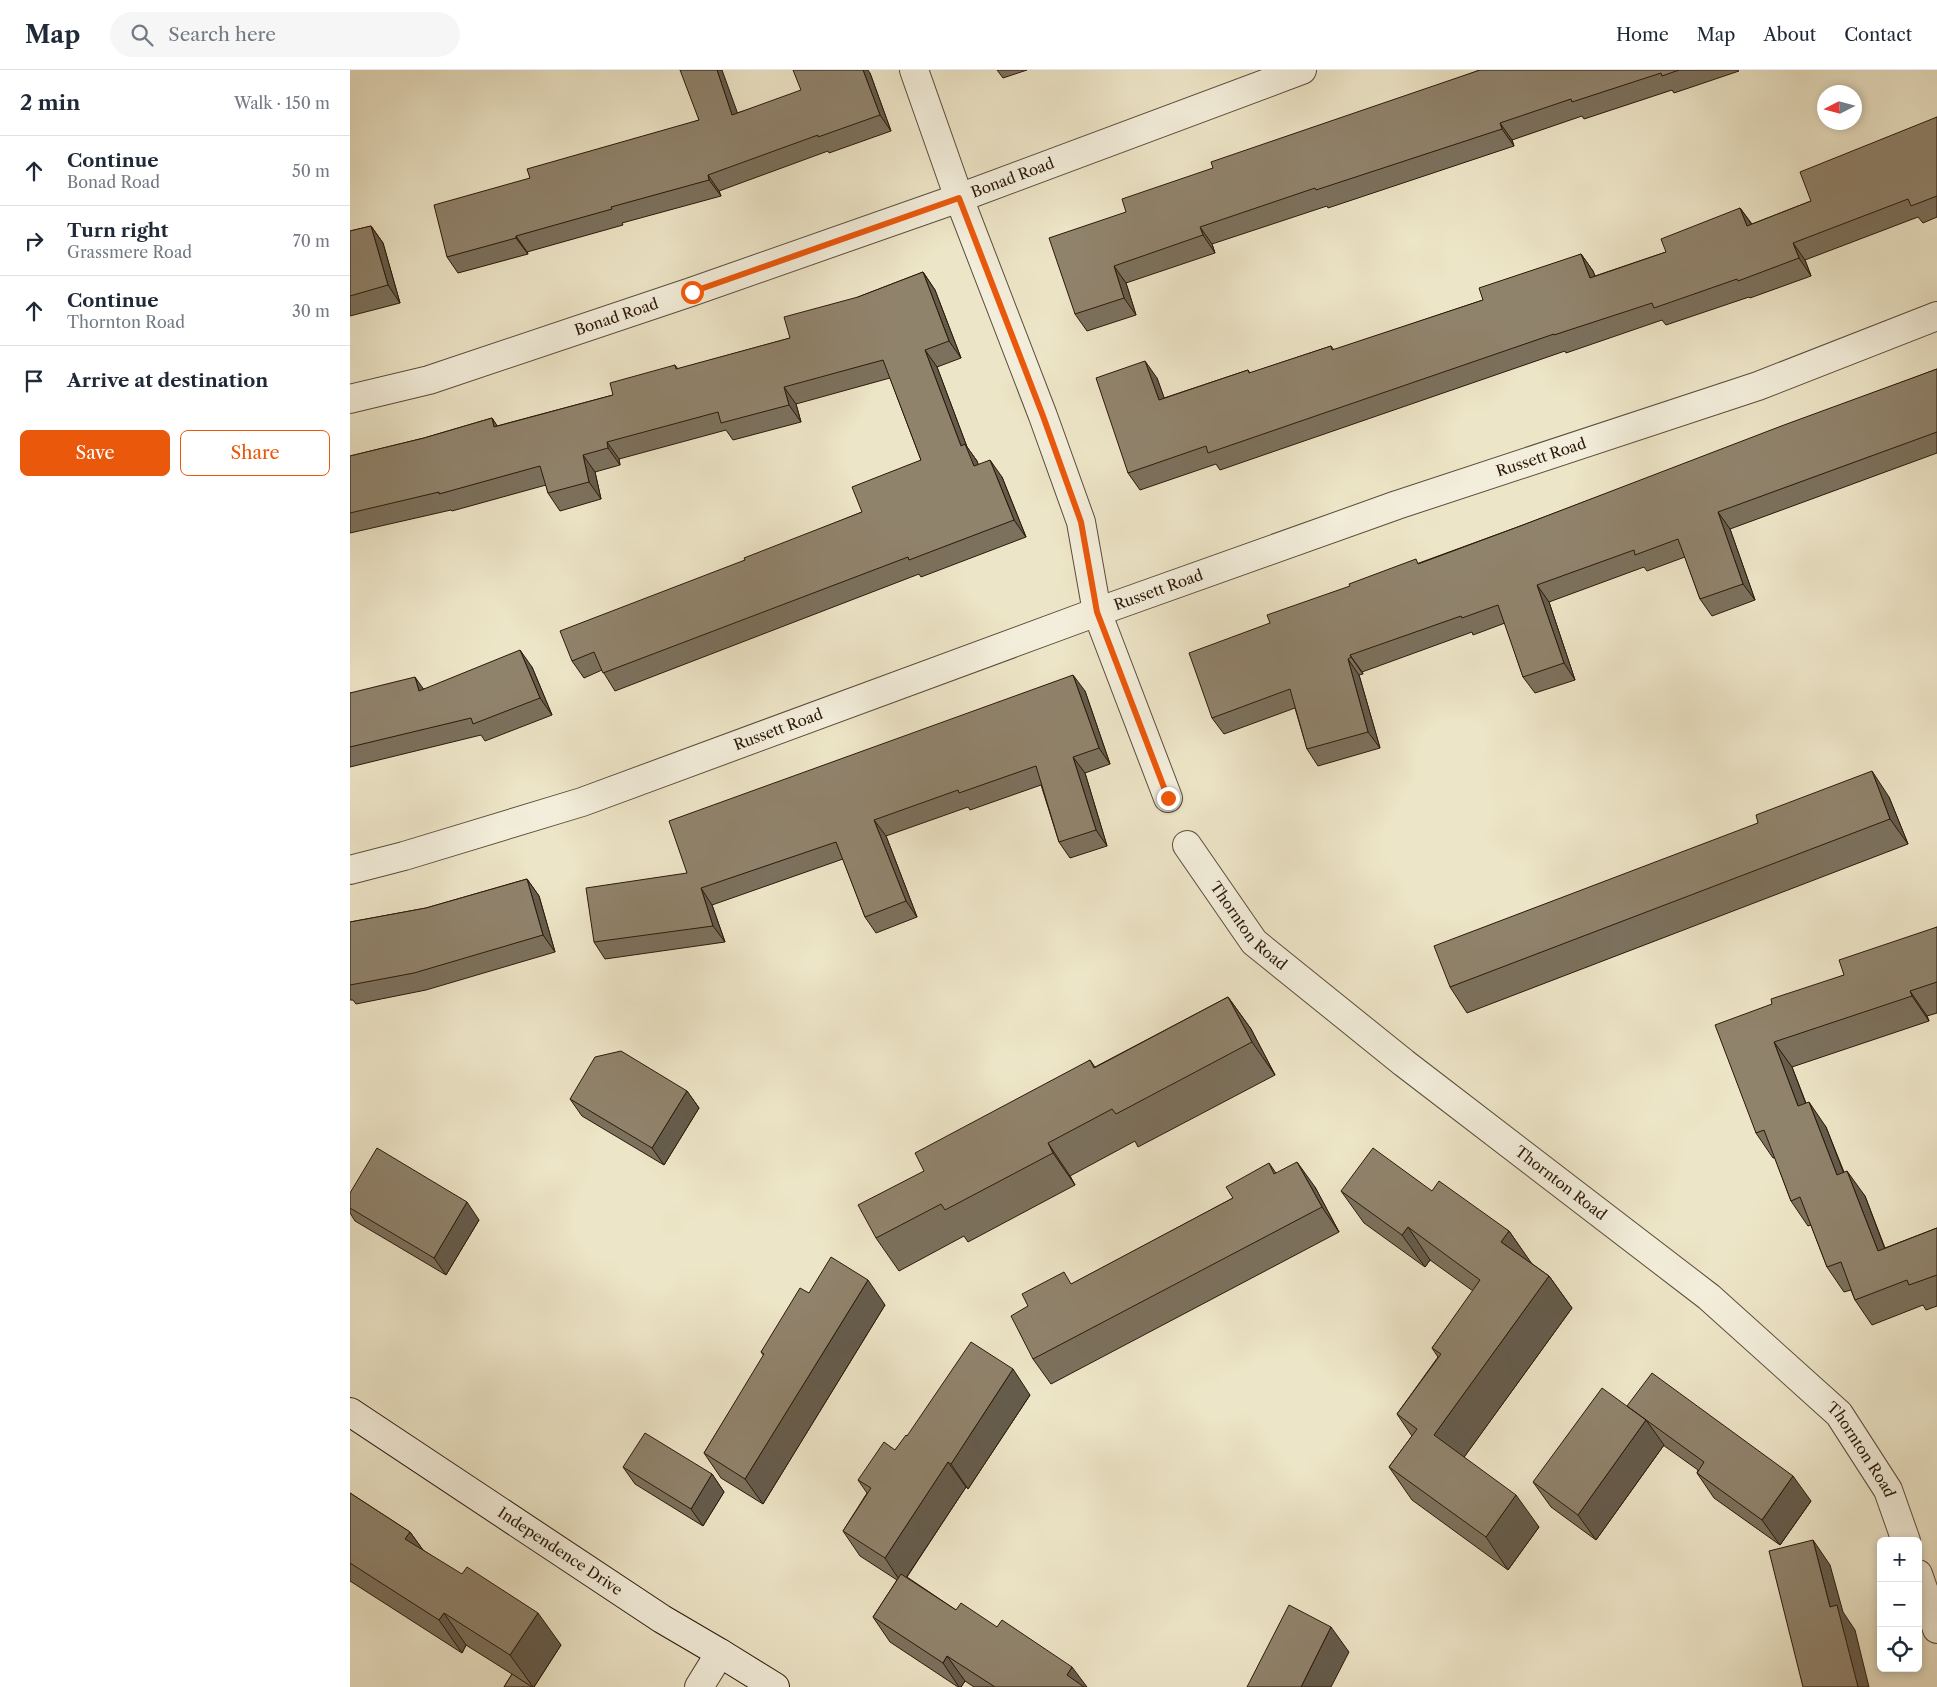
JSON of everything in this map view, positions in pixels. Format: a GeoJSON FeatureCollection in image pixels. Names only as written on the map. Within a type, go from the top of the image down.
{"type":"FeatureCollection","features":[{"type":"Feature","properties":{"kind":"street"},"geometry":{"type":"LineString","coordinates":[[914,70],[959,198],[1043,416],[1081,522],[1097,612],[1168,798]]}},
{"type":"Feature","properties":{"kind":"street","name":"Bonad Road"},"geometry":{"type":"LineString","coordinates":[[350,399],[429,380],[692,292],[959,198],[1302,70]]}},
{"type":"Feature","properties":{"kind":"street","name":"Russett Road"},"geometry":{"type":"LineString","coordinates":[[350,870],[404,856],[582,802],[1097,612],[1397,505],[1758,386],[1937,316]]}},
{"type":"Feature","properties":{"kind":"street","name":"Thornton Road"},"geometry":{"type":"LineString","coordinates":[[1187,845],[1254,942],[1404,1063],[1709,1297],[1839,1414],[1888,1490],[1905,1537]]}},
{"type":"Feature","properties":{"kind":"street","name":"Independence Drive"},"geometry":{"type":"LineString","coordinates":[[350,1412],[662,1620],[775,1687]]}},
{"type":"Feature","properties":{"kind":"street"},"geometry":{"type":"LineString","coordinates":[[1921,1582],[1937,1629]]}},
{"type":"Feature","properties":{"kind":"street"},"geometry":{"type":"LineString","coordinates":[[700,1687],[720,1653]]}},
{"type":"Feature","properties":{"kind":"building"},"geometry":{"type":"Polygon","coordinates":[[[680,70],[717,70],[732,115],[801,90],[793,70],[863,70],[880,115],[818,137],[818,135],[708,175],[709,180],[611,207],[612,209],[447,257],[434,205],[530,178],[527,169],[699,120],[680,70]]]}},
{"type":"Feature","properties":{"kind":"building"},"geometry":{"type":"Polygon","coordinates":[[[1480,70],[1679,70],[1662,76],[1661,73],[1572,102],[1571,99],[1500,123],[1502,129],[1316,190],[1315,188],[1200,227],[1203,235],[1114,266],[1124,298],[1075,314],[1049,238],[1126,212],[1122,199],[1213,168],[1211,162],[1480,70]]]}},
{"type":"Feature","properties":{"kind":"building"},"geometry":{"type":"Polygon","coordinates":[[[1937,117],[1937,196],[1911,206],[1908,199],[1793,243],[1799,258],[1738,281],[1737,279],[1654,308],[1652,303],[1554,334],[1208,453],[1206,446],[1128,473],[1096,378],[1145,361],[1159,400],[1248,370],[1249,373],[1331,346],[1332,350],[1483,300],[1479,288],[1581,254],[1590,278],[1666,252],[1661,239],[1740,208],[1747,226],[1811,201],[1800,172],[1937,117]]]}},
{"type":"Feature","properties":{"kind":"building"},"geometry":{"type":"Polygon","coordinates":[[[371,226],[388,285],[350,296],[350,231],[371,226]]]}},
{"type":"Feature","properties":{"kind":"building"},"geometry":{"type":"Polygon","coordinates":[[[923,272],[949,341],[925,350],[961,446],[965,444],[974,466],[990,460],[1014,520],[909,560],[908,557],[603,673],[594,652],[572,661],[560,631],[745,560],[744,558],[862,512],[852,487],[921,460],[883,360],[784,387],[789,405],[721,423],[718,412],[607,442],[608,448],[583,455],[589,482],[548,493],[540,466],[439,494],[439,492],[350,513],[350,456],[424,438],[492,418],[494,427],[613,395],[610,383],[675,365],[676,369],[790,338],[784,317],[858,297],[923,272]]]}},
{"type":"Feature","properties":{"kind":"building"},"geometry":{"type":"Polygon","coordinates":[[[1937,369],[1937,432],[1718,512],[1743,584],[1700,599],[1678,539],[1635,555],[1634,550],[1537,585],[1564,663],[1523,677],[1498,605],[1350,655],[1351,657],[1348,659],[1368,732],[1307,749],[1290,689],[1212,718],[1189,653],[1270,623],[1267,615],[1350,586],[1349,584],[1416,559],[1418,564],[1937,369]]]}},
{"type":"Feature","properties":{"kind":"building"},"geometry":{"type":"Polygon","coordinates":[[[520,650],[540,698],[473,724],[471,718],[350,747],[350,693],[415,677],[419,691],[520,650]]]}},
{"type":"Feature","properties":{"kind":"building"},"geometry":{"type":"Polygon","coordinates":[[[1073,675],[1099,748],[1073,757],[1096,830],[1059,842],[1036,766],[959,793],[958,790],[874,820],[906,901],[865,917],[836,842],[701,888],[713,926],[594,942],[586,888],[687,873],[669,821],[1073,675]]]}},
{"type":"Feature","properties":{"kind":"building"},"geometry":{"type":"Polygon","coordinates":[[[1872,771],[1890,819],[1450,987],[1434,946],[1758,823],[1756,815],[1872,771]]]}},
{"type":"Feature","properties":{"kind":"building"},"geometry":{"type":"Polygon","coordinates":[[[527,879],[543,935],[414,973],[350,985],[350,922],[426,908],[527,879]]]}},
{"type":"Feature","properties":{"kind":"building"},"geometry":{"type":"Polygon","coordinates":[[[1937,927],[1937,982],[1910,991],[1912,996],[1774,1042],[1798,1106],[1809,1102],[1837,1175],[1847,1171],[1878,1251],[1937,1228],[1937,1275],[1909,1285],[1907,1280],[1855,1300],[1841,1262],[1827,1267],[1800,1197],[1791,1201],[1764,1130],[1756,1133],[1715,1025],[1772,1004],[1771,999],[1844,975],[1839,960],[1937,927]]]}},
{"type":"Feature","properties":{"kind":"building"},"geometry":{"type":"Polygon","coordinates":[[[1228,997],[1252,1042],[1116,1114],[1112,1109],[1048,1143],[1053,1153],[945,1210],[941,1204],[876,1238],[858,1205],[924,1171],[915,1153],[1090,1060],[1094,1068],[1228,997]]]}},
{"type":"Feature","properties":{"kind":"building"},"geometry":{"type":"Polygon","coordinates":[[[621,1051],[687,1091],[652,1148],[570,1099],[595,1057],[621,1051]]]}},
{"type":"Feature","properties":{"kind":"building"},"geometry":{"type":"Polygon","coordinates":[[[377,1148],[467,1202],[434,1258],[350,1208],[350,1193],[377,1148]]]}},
{"type":"Feature","properties":{"kind":"building"},"geometry":{"type":"Polygon","coordinates":[[[1373,1148],[1432,1191],[1439,1181],[1509,1231],[1501,1242],[1549,1276],[1434,1435],[1516,1495],[1486,1537],[1389,1467],[1417,1429],[1397,1414],[1441,1354],[1432,1348],[1480,1280],[1408,1227],[1402,1235],[1341,1191],[1373,1148]]]}},
{"type":"Feature","properties":{"kind":"building"},"geometry":{"type":"Polygon","coordinates":[[[1297,1162],[1322,1207],[1033,1359],[1011,1316],[1028,1306],[1022,1294],[1064,1272],[1071,1284],[1233,1198],[1226,1187],[1269,1163],[1274,1174],[1297,1162]]]}},
{"type":"Feature","properties":{"kind":"building"},"geometry":{"type":"Polygon","coordinates":[[[831,1257],[868,1280],[745,1479],[704,1453],[764,1354],[761,1352],[800,1288],[809,1293],[831,1257]]]}},
{"type":"Feature","properties":{"kind":"building"},"geometry":{"type":"Polygon","coordinates":[[[971,1342],[1013,1369],[951,1464],[948,1462],[885,1558],[843,1531],[871,1488],[858,1480],[884,1442],[895,1450],[907,1436],[971,1342]]]}},
{"type":"Feature","properties":{"kind":"building"},"geometry":{"type":"Polygon","coordinates":[[[1652,1373],[1793,1476],[1762,1520],[1697,1473],[1704,1462],[1627,1406],[1652,1373]]]}},
{"type":"Feature","properties":{"kind":"building"},"geometry":{"type":"Polygon","coordinates":[[[1602,1388],[1646,1420],[1578,1515],[1533,1482],[1602,1388]]]}},
{"type":"Feature","properties":{"kind":"building"},"geometry":{"type":"Polygon","coordinates":[[[645,1433],[712,1474],[691,1509],[623,1467],[645,1433]]]}},
{"type":"Feature","properties":{"kind":"building"},"geometry":{"type":"Polygon","coordinates":[[[350,1493],[410,1532],[405,1539],[462,1574],[467,1567],[538,1613],[510,1655],[444,1613],[439,1620],[350,1563],[350,1493]]]}},
{"type":"Feature","properties":{"kind":"building"},"geometry":{"type":"Polygon","coordinates":[[[1813,1540],[1830,1607],[1837,1605],[1858,1687],[1803,1687],[1769,1551],[1813,1540]]]}},
{"type":"Feature","properties":{"kind":"building"},"geometry":{"type":"Polygon","coordinates":[[[901,1574],[956,1610],[961,1603],[997,1627],[1002,1620],[1072,1667],[1067,1675],[1084,1687],[995,1687],[947,1656],[943,1663],[873,1617],[901,1574]]]}},
{"type":"Feature","properties":{"kind":"building"},"geometry":{"type":"Polygon","coordinates":[[[1289,1605],[1331,1627],[1301,1687],[1247,1687],[1289,1605]]]}},
{"type":"Feature","properties":{"kind":"building"},"geometry":{"type":"Polygon","coordinates":[[[512,1674],[532,1687],[504,1687],[512,1674]]]}},
{"type":"Feature","properties":{"kind":"route"},"geometry":{"type":"LineString","coordinates":[[692,292],[959,198],[1043,416],[1081,522],[1097,612],[1168,798]]}}]}
